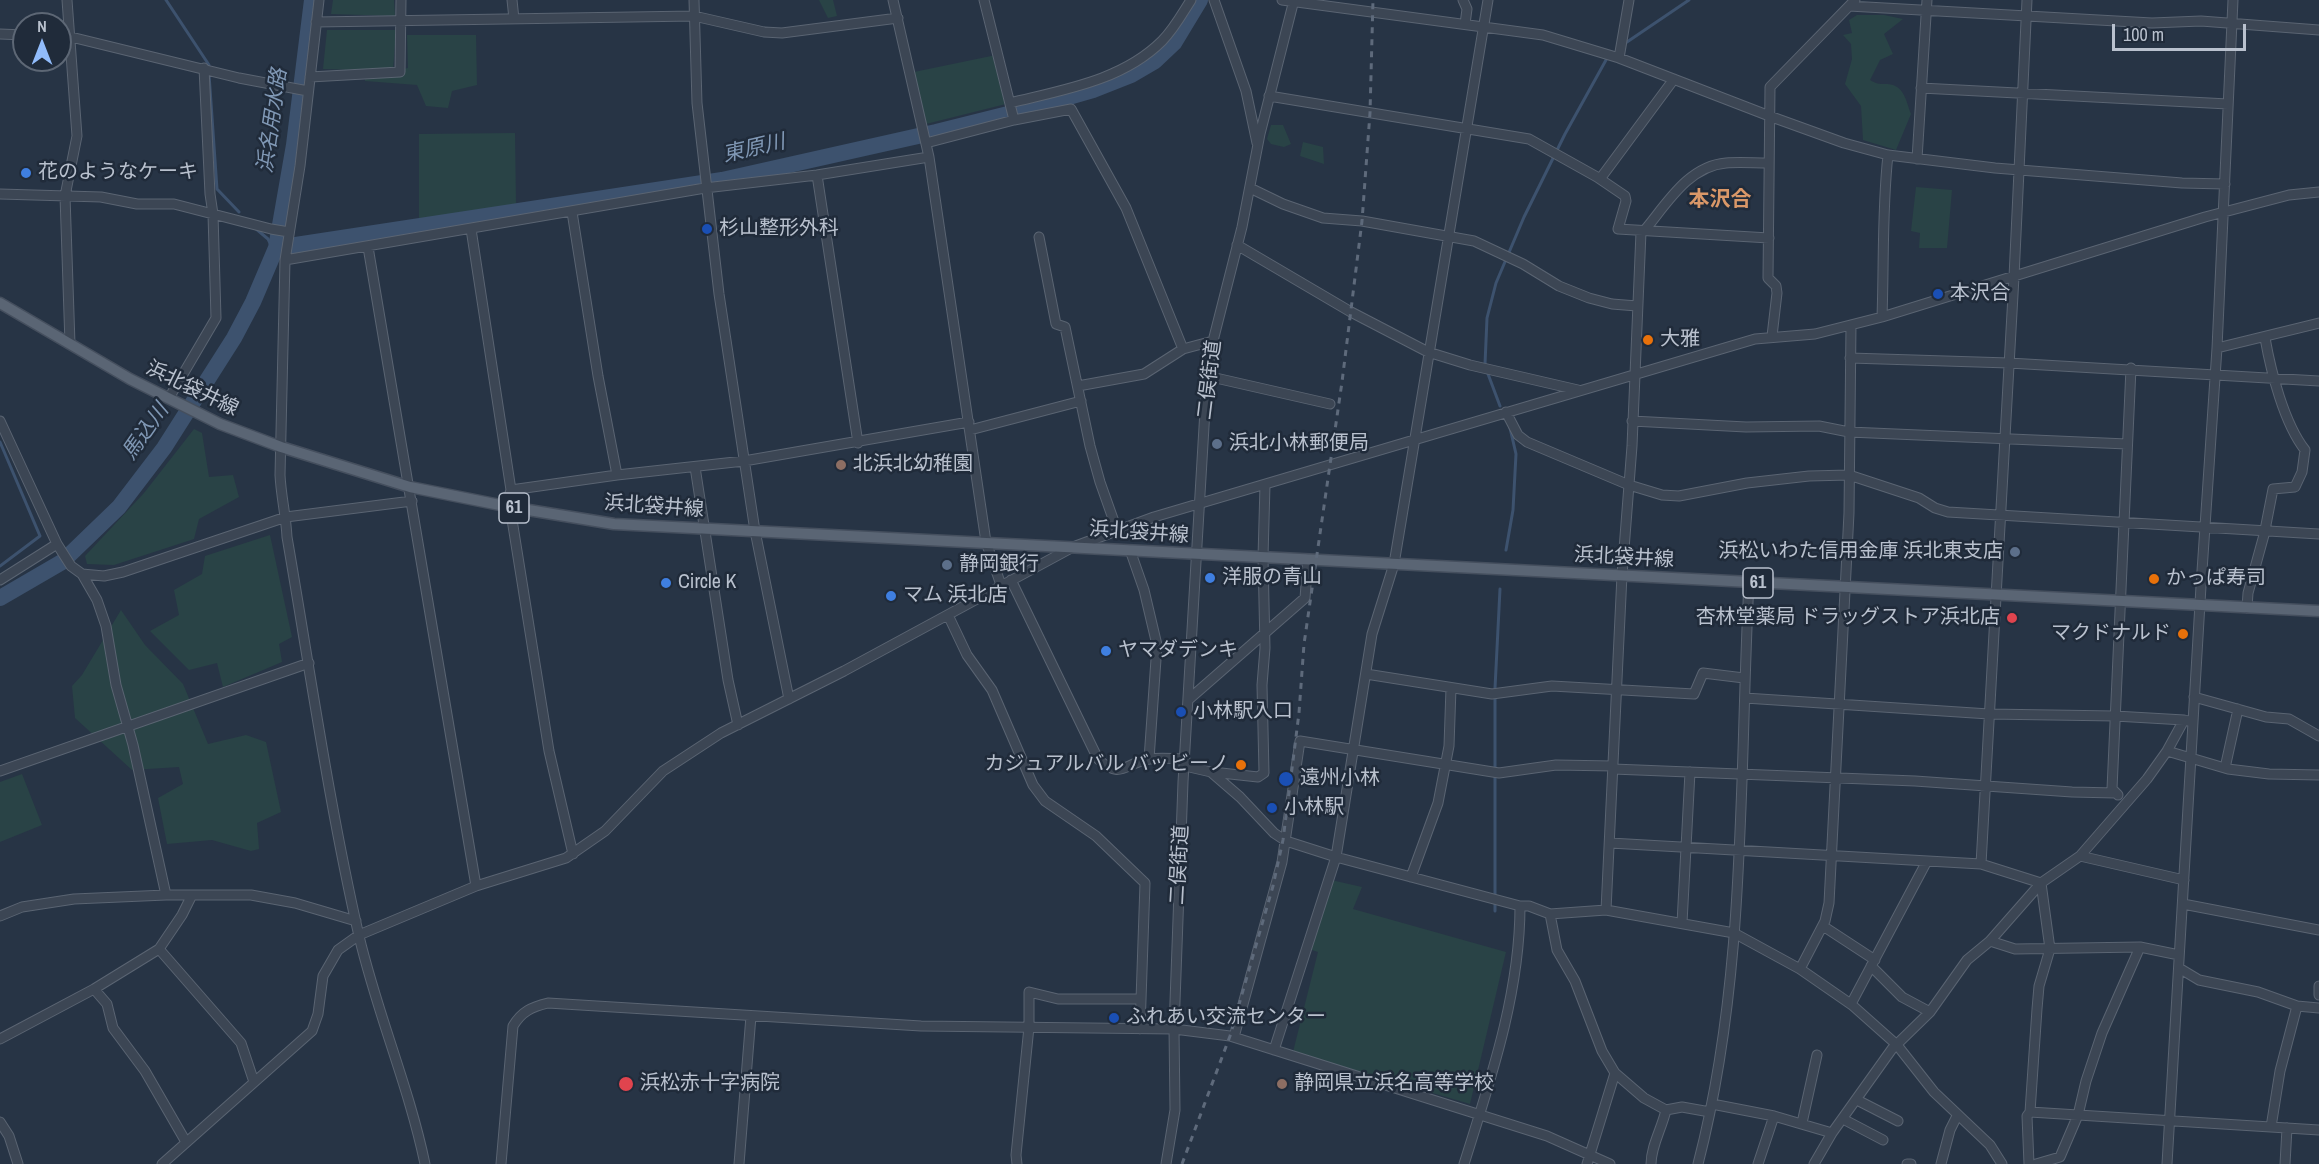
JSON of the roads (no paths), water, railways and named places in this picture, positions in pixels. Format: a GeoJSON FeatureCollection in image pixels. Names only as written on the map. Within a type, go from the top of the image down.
{"type":"FeatureCollection","features":[{"type":"Feature","properties":{"kind":"main road","name":"浜北袋井線"},"geometry":{"type":"LineString","coordinates":[[0,303],[130,379],[220,424],[281,447],[410,487],[508,507],[614,524],[2319,612]]}},
{"type":"Feature","properties":{"kind":"street"},"geometry":{"type":"LineString","coordinates":[[319,0],[310,77],[305,90],[300,166],[286,231],[281,447],[282,506],[286,517],[287,537],[309,663],[359,935],[425,1164]]}},
{"type":"Feature","properties":{"kind":"street"},"geometry":{"type":"LineString","coordinates":[[310,77],[400,72],[401,0]]}},
{"type":"Feature","properties":{"kind":"street"},"geometry":{"type":"LineString","coordinates":[[512,0],[514,19]]}},
{"type":"Feature","properties":{"kind":"street"},"geometry":{"type":"LineString","coordinates":[[694,0],[697,103],[705,188],[755,531],[789,699]]}},
{"type":"Feature","properties":{"kind":"street"},"geometry":{"type":"LineString","coordinates":[[893,0],[929,157],[986,542],[1001,585]]}},
{"type":"Feature","properties":{"kind":"street"},"geometry":{"type":"LineString","coordinates":[[984,0],[1014,120]]}},
{"type":"Feature","properties":{"kind":"street"},"geometry":{"type":"LineString","coordinates":[[1010,103],[1106,78],[1161,42],[1191,0]]}},
{"type":"Feature","properties":{"kind":"street"},"geometry":{"type":"LineString","coordinates":[[1214,0],[1246,91],[1258,146]]}},
{"type":"Feature","properties":{"kind":"street"},"geometry":{"type":"LineString","coordinates":[[1282,0],[1544,35],[1619,58],[1844,143],[1888,154],[2019,169],[2182,183],[2225,184]]}},
{"type":"Feature","properties":{"kind":"street"},"geometry":{"type":"LineString","coordinates":[[1463,0],[1467,9],[1465,24]]}},
{"type":"Feature","properties":{"kind":"street"},"geometry":{"type":"LineString","coordinates":[[1274,1050],[1336,857],[1372,634],[1394,564],[1488,0]]}},
{"type":"Feature","properties":{"kind":"street"},"geometry":{"type":"LineString","coordinates":[[1619,58],[1629,0]]}},
{"type":"Feature","properties":{"kind":"street"},"geometry":{"type":"LineString","coordinates":[[1981,864],[2002,516],[2026,0]]}},
{"type":"Feature","properties":{"kind":"street"},"geometry":{"type":"LineString","coordinates":[[1814,1164],[1832,1132],[1882,1063],[1930,1012],[1967,960],[1990,940],[2041,883],[2080,856],[2168,751],[2188,721],[2194,697],[2217,348],[2233,0]]}},
{"type":"Feature","properties":{"kind":"street","name":"二俣街道"},"geometry":{"type":"LineString","coordinates":[[1166,1164],[1175,1110],[1174,1029],[1185,763],[1207,376],[1269,96],[1294,1]]}},
{"type":"Feature","properties":{"kind":"street"},"geometry":{"type":"LineString","coordinates":[[1772,336],[1777,293],[1776,286],[1768,278],[1768,163],[1772,117],[1770,87],[1852,3],[1926,5],[2026,17],[2152,23],[2200,21],[2319,30]]}},
{"type":"Feature","properties":{"kind":"street"},"geometry":{"type":"LineString","coordinates":[[1917,159],[1926,5]]}},
{"type":"Feature","properties":{"kind":"street"},"geometry":{"type":"LineString","coordinates":[[316,22],[694,16],[764,32],[782,33],[898,18]]}},
{"type":"Feature","properties":{"kind":"street"},"geometry":{"type":"LineString","coordinates":[[72,37],[291,89],[305,90]]}},
{"type":"Feature","properties":{"kind":"street"},"geometry":{"type":"LineString","coordinates":[[70,344],[65,196],[77,136],[72,54]]}},
{"type":"Feature","properties":{"kind":"street"},"geometry":{"type":"LineString","coordinates":[[170,399],[216,318],[213,214],[204,68]]}},
{"type":"Feature","properties":{"kind":"street"},"geometry":{"type":"LineString","coordinates":[[1600,179],[1674,79]]}},
{"type":"Feature","properties":{"kind":"street"},"geometry":{"type":"LineString","coordinates":[[1921,88],[2228,104]]}},
{"type":"Feature","properties":{"kind":"street"},"geometry":{"type":"LineString","coordinates":[[1269,96],[1529,140],[1600,179],[1625,196],[1626,201],[1618,229],[1769,238]]}},
{"type":"Feature","properties":{"kind":"street"},"geometry":{"type":"LineString","coordinates":[[926,143],[1071,108],[1126,208],[1183,349]]}},
{"type":"Feature","properties":{"kind":"street"},"geometry":{"type":"LineString","coordinates":[[1882,317],[1885,241],[1884,189],[1888,154]]}},
{"type":"Feature","properties":{"kind":"street"},"geometry":{"type":"LineString","coordinates":[[285,260],[705,188],[817,175],[929,157]]}},
{"type":"Feature","properties":{"kind":"street"},"geometry":{"type":"LineString","coordinates":[[1606,910],[1622,575],[1643,231],[1691,176],[1709,167],[1725,163],[1768,163]]}},
{"type":"Feature","properties":{"kind":"street"},"geometry":{"type":"LineString","coordinates":[[817,175],[858,442]]}},
{"type":"Feature","properties":{"kind":"street"},"geometry":{"type":"LineString","coordinates":[[1250,188],[1283,204],[1323,218],[1362,221],[1474,241],[1559,286],[1589,298],[1612,304],[1637,306]]}},
{"type":"Feature","properties":{"kind":"street"},"geometry":{"type":"LineString","coordinates":[[162,1164],[312,1031],[318,1014],[322,976],[338,950],[359,935],[476,886],[573,854],[605,831],[663,771],[721,733],[948,615],[1073,546],[1200,504],[1755,339],[1815,334],[1882,317],[2223,213],[2289,195],[2319,192]]}},
{"type":"Feature","properties":{"kind":"street"},"geometry":{"type":"LineString","coordinates":[[0,194],[101,197],[137,204],[174,204],[286,231]]}},
{"type":"Feature","properties":{"kind":"street"},"geometry":{"type":"LineString","coordinates":[[572,212],[598,376],[617,475]]}},
{"type":"Feature","properties":{"kind":"street"},"geometry":{"type":"LineString","coordinates":[[471,229],[511,490],[508,507],[549,751],[573,854]]}},
{"type":"Feature","properties":{"kind":"street"},"geometry":{"type":"LineString","coordinates":[[1038,237],[1056,324],[1065,327],[1100,482],[1118,530]]}},
{"type":"Feature","properties":{"kind":"street"},"geometry":{"type":"LineString","coordinates":[[1237,245],[1351,312],[1428,352],[1470,365],[1580,390]]}},
{"type":"Feature","properties":{"kind":"street"},"geometry":{"type":"LineString","coordinates":[[368,247],[476,886]]}},
{"type":"Feature","properties":{"kind":"street"},"geometry":{"type":"LineString","coordinates":[[2217,348],[2319,323]]}},
{"type":"Feature","properties":{"kind":"street"},"geometry":{"type":"LineString","coordinates":[[1800,969],[1828,914],[1845,587],[1851,325]]}},
{"type":"Feature","properties":{"kind":"street"},"geometry":{"type":"LineString","coordinates":[[2247,608],[2253,569],[2265,531],[2273,489],[2295,487],[2302,472],[2305,450],[2295,437],[2274,379],[2265,338]]}},
{"type":"Feature","properties":{"kind":"street"},"geometry":{"type":"LineString","coordinates":[[1078,386],[1144,374],[1183,349],[1213,341]]}},
{"type":"Feature","properties":{"kind":"street"},"geometry":{"type":"LineString","coordinates":[[1850,358],[2131,368],[2319,381]]}},
{"type":"Feature","properties":{"kind":"street"},"geometry":{"type":"LineString","coordinates":[[2115,793],[2112,789],[2131,368]]}},
{"type":"Feature","properties":{"kind":"street"},"geometry":{"type":"LineString","coordinates":[[1207,376],[1330,404]]}},
{"type":"Feature","properties":{"kind":"street"},"geometry":{"type":"LineString","coordinates":[[511,490],[744,461],[969,426],[1081,401]]}},
{"type":"Feature","properties":{"kind":"street"},"geometry":{"type":"LineString","coordinates":[[1506,412],[1518,435],[1527,442],[1629,485],[1662,495],[1679,496],[1757,482],[1809,476],[1849,475],[1919,498],[1935,508],[1948,512],[2319,534]]}},
{"type":"Feature","properties":{"kind":"street"},"geometry":{"type":"LineString","coordinates":[[0,421],[58,546],[71,566],[82,574],[97,600],[106,626],[116,685],[166,895]]}},
{"type":"Feature","properties":{"kind":"street"},"geometry":{"type":"LineString","coordinates":[[1632,421],[1746,427],[1819,426],[1849,432],[2127,444]]}},
{"type":"Feature","properties":{"kind":"street"},"geometry":{"type":"LineString","coordinates":[[695,467],[728,681],[738,725]]}},
{"type":"Feature","properties":{"kind":"street"},"geometry":{"type":"LineString","coordinates":[[1011,580],[1098,759],[1114,770],[1122,770],[1149,759],[1185,763],[1211,771],[1258,777],[1264,773],[1262,685],[1265,635],[1263,556],[1265,485]]}},
{"type":"Feature","properties":{"kind":"street"},"geometry":{"type":"LineString","coordinates":[[82,574],[104,576],[123,572],[286,517],[412,501]]}},
{"type":"Feature","properties":{"kind":"street"},"geometry":{"type":"LineString","coordinates":[[0,580],[58,546]]}},
{"type":"Feature","properties":{"kind":"street"},"geometry":{"type":"LineString","coordinates":[[1130,550],[1144,590],[1157,645],[1149,759]]}},
{"type":"Feature","properties":{"kind":"street"},"geometry":{"type":"LineString","coordinates":[[1188,699],[1265,635],[1305,598],[1308,559]]}},
{"type":"Feature","properties":{"kind":"street"},"geometry":{"type":"LineString","coordinates":[[1698,1164],[1711,1108],[1729,989],[1734,933],[1749,582]]}},
{"type":"Feature","properties":{"kind":"street"},"geometry":{"type":"LineString","coordinates":[[948,615],[967,655],[992,690],[1033,785],[1045,801],[1096,836],[1145,883],[1140,1029]]}},
{"type":"Feature","properties":{"kind":"street"},"geometry":{"type":"LineString","coordinates":[[0,771],[309,663]]}},
{"type":"Feature","properties":{"kind":"street"},"geometry":{"type":"LineString","coordinates":[[1366,674],[1495,694],[1552,686],[1694,694],[1703,673],[1744,678]]}},
{"type":"Feature","properties":{"kind":"street"},"geometry":{"type":"LineString","coordinates":[[1412,877],[1438,803],[1449,746],[1451,688]]}},
{"type":"Feature","properties":{"kind":"street"},"geometry":{"type":"LineString","coordinates":[[2194,697],[2265,717],[2289,719],[2319,736]]}},
{"type":"Feature","properties":{"kind":"street"},"geometry":{"type":"LineString","coordinates":[[1745,698],[1989,714],[2115,716],[2188,721]]}},
{"type":"Feature","properties":{"kind":"street"},"geometry":{"type":"LineString","coordinates":[[2225,768],[2238,709]]}},
{"type":"Feature","properties":{"kind":"street"},"geometry":{"type":"LineString","coordinates":[[2167,1164],[2184,880],[2195,758],[2188,721]]}},
{"type":"Feature","properties":{"kind":"street"},"geometry":{"type":"LineString","coordinates":[[1234,1037],[1261,943],[1286,841],[1300,741],[1495,773],[1556,765],[1613,767],[2115,793],[2128,800]]}},
{"type":"Feature","properties":{"kind":"street"},"geometry":{"type":"LineString","coordinates":[[2168,751],[2225,768],[2269,774],[2319,775]]}},
{"type":"Feature","properties":{"kind":"street"},"geometry":{"type":"LineString","coordinates":[[1211,771],[1240,797],[1274,833],[1286,841],[1336,857],[1520,906],[1529,906],[1550,914],[1606,910],[1734,933],[1800,969],[1851,1004],[1897,1045],[1934,1092],[1990,1145],[2002,1164]]}},
{"type":"Feature","properties":{"kind":"street"},"geometry":{"type":"LineString","coordinates":[[1682,923],[1690,772]]}},
{"type":"Feature","properties":{"kind":"street"},"geometry":{"type":"LineString","coordinates":[[1610,843],[1981,864],[2041,883]]}},
{"type":"Feature","properties":{"kind":"street"},"geometry":{"type":"LineString","coordinates":[[2080,856],[2184,880]]}},
{"type":"Feature","properties":{"kind":"street"},"geometry":{"type":"LineString","coordinates":[[1851,1004],[1928,861]]}},
{"type":"Feature","properties":{"kind":"street"},"geometry":{"type":"LineString","coordinates":[[2029,1164],[2027,1116],[2030,1112],[2039,986],[2050,949],[2041,883]]}},
{"type":"Feature","properties":{"kind":"street"},"geometry":{"type":"LineString","coordinates":[[0,916],[22,907],[48,902],[192,895],[252,896],[273,899],[356,921]]}},
{"type":"Feature","properties":{"kind":"street"},"geometry":{"type":"LineString","coordinates":[[0,1039],[94,989],[159,949],[182,915],[192,895]]}},
{"type":"Feature","properties":{"kind":"street"},"geometry":{"type":"LineString","coordinates":[[2183,904],[2319,930]]}},
{"type":"Feature","properties":{"kind":"street"},"geometry":{"type":"LineString","coordinates":[[1464,1164],[1500,1044],[1511,994],[1520,906]]}},
{"type":"Feature","properties":{"kind":"street"},"geometry":{"type":"LineString","coordinates":[[1550,914],[1557,950],[1575,981],[1602,1051],[1615,1073],[1644,1098],[1666,1110],[1682,1107],[1711,1108],[1774,1116],[1832,1132]]}},
{"type":"Feature","properties":{"kind":"street"},"geometry":{"type":"LineString","coordinates":[[1823,926],[1873,963],[1902,997],[1930,1012]]}},
{"type":"Feature","properties":{"kind":"street"},"geometry":{"type":"LineString","coordinates":[[1990,940],[2015,949],[2140,947],[2179,955]]}},
{"type":"Feature","properties":{"kind":"street"},"geometry":{"type":"LineString","coordinates":[[2036,1164],[2060,1157],[2078,1114],[2102,1033],[2140,947]]}},
{"type":"Feature","properties":{"kind":"street"},"geometry":{"type":"LineString","coordinates":[[159,949],[241,1043],[254,1083]]}},
{"type":"Feature","properties":{"kind":"street"},"geometry":{"type":"LineString","coordinates":[[2179,968],[2199,980],[2258,992],[2297,1006],[2319,1008]]}},
{"type":"Feature","properties":{"kind":"street"},"geometry":{"type":"LineString","coordinates":[[2319,986],[2319,995]]}},
{"type":"Feature","properties":{"kind":"street"},"geometry":{"type":"LineString","coordinates":[[94,989],[107,1004],[113,1028],[145,1071],[186,1142]]}},
{"type":"Feature","properties":{"kind":"street"},"geometry":{"type":"LineString","coordinates":[[1017,1164],[1029,1027],[1029,992],[1058,999],[1141,999]]}},
{"type":"Feature","properties":{"kind":"street"},"geometry":{"type":"LineString","coordinates":[[501,1164],[513,1026],[529,1008],[548,1003],[921,1026],[1174,1029],[1234,1037],[1547,1136],[1610,1164]]}},
{"type":"Feature","properties":{"kind":"street"},"geometry":{"type":"LineString","coordinates":[[2271,1127],[2280,1071],[2297,1006]]}},
{"type":"Feature","properties":{"kind":"street"},"geometry":{"type":"LineString","coordinates":[[739,1164],[750,1016]]}},
{"type":"Feature","properties":{"kind":"street"},"geometry":{"type":"LineString","coordinates":[[1802,1123],[1817,1055]]}},
{"type":"Feature","properties":{"kind":"street"},"geometry":{"type":"LineString","coordinates":[[1587,1164],[1615,1073]]}},
{"type":"Feature","properties":{"kind":"street"},"geometry":{"type":"LineString","coordinates":[[1857,1100],[1898,1121]]}},
{"type":"Feature","properties":{"kind":"street"},"geometry":{"type":"LineString","coordinates":[[1652,1164],[1652,1151],[1663,1127],[1666,1110]]}},
{"type":"Feature","properties":{"kind":"street"},"geometry":{"type":"LineString","coordinates":[[2030,1112],[2319,1130]]}},
{"type":"Feature","properties":{"kind":"street"},"geometry":{"type":"LineString","coordinates":[[1758,1164],[1774,1116]]}},
{"type":"Feature","properties":{"kind":"street"},"geometry":{"type":"LineString","coordinates":[[1941,1164],[1950,1130],[1957,1116]]}},
{"type":"Feature","properties":{"kind":"street"},"geometry":{"type":"LineString","coordinates":[[1843,1119],[1883,1140]]}},
{"type":"Feature","properties":{"kind":"street"},"geometry":{"type":"LineString","coordinates":[[0,1122],[9,1136],[18,1164]]}},
{"type":"Feature","properties":{"kind":"street"},"geometry":{"type":"LineString","coordinates":[[2284,1164],[2287,1128]]}},
{"type":"Feature","properties":{"kind":"waterway"},"geometry":{"type":"LineString","coordinates":[[166,0],[209,65]]}},
{"type":"Feature","properties":{"kind":"waterway","name":"馬込川"},"geometry":{"type":"LineString","coordinates":[[0,598],[62,562],[119,507],[164,448],[234,338],[253,302],[276,248],[294,145],[312,0]]}},
{"type":"Feature","properties":{"kind":"waterway","name":"東原川"},"geometry":{"type":"LineString","coordinates":[[276,248],[722,180],[1020,111],[1093,90],[1131,75],[1155,61],[1174,43],[1200,0]]}},
{"type":"Feature","properties":{"kind":"waterway"},"geometry":{"type":"LineString","coordinates":[[1627,42],[1689,0]]}},
{"type":"Feature","properties":{"kind":"waterway"},"geometry":{"type":"LineString","coordinates":[[1485,364],[1487,318],[1496,283],[1524,217],[1565,134],[1606,60]]}},
{"type":"Feature","properties":{"kind":"waterway"},"geometry":{"type":"LineString","coordinates":[[209,74],[217,189],[239,212]]}},
{"type":"Feature","properties":{"kind":"waterway"},"geometry":{"type":"LineString","coordinates":[[255,228],[268,239],[272,247],[276,248]]}},
{"type":"Feature","properties":{"kind":"waterway"},"geometry":{"type":"LineString","coordinates":[[1488,374],[1500,406]]}},
{"type":"Feature","properties":{"kind":"waterway"},"geometry":{"type":"LineString","coordinates":[[1506,550],[1513,510],[1516,454],[1510,428]]}},
{"type":"Feature","properties":{"kind":"waterway"},"geometry":{"type":"LineString","coordinates":[[0,442],[40,536],[0,566]]}},
{"type":"Feature","properties":{"kind":"waterway"},"geometry":{"type":"LineString","coordinates":[[1495,911],[1495,688],[1500,589]]}},
{"type":"Feature","properties":{"kind":"railway"},"geometry":{"type":"LineString","coordinates":[[1182,1164],[1230,1036],[1273,886],[1283,840],[1299,713],[1304,644],[1342,382],[1362,221],[1370,113],[1373,0]]}},
{"type":"Feature","properties":{"kind":"place","name":"花のようなケーキ"},"geometry":{"type":"Point","coordinates":[26,173]}},
{"type":"Feature","properties":{"kind":"place","name":"杉山整形外科"},"geometry":{"type":"Point","coordinates":[707,229]}},
{"type":"Feature","properties":{"kind":"place","name":"本沢合"},"geometry":{"type":"Point","coordinates":[1938,294]}},
{"type":"Feature","properties":{"kind":"place","name":"大雅"},"geometry":{"type":"Point","coordinates":[1648,340]}},
{"type":"Feature","properties":{"kind":"place","name":"浜北小林郵便局"},"geometry":{"type":"Point","coordinates":[1217,444]}},
{"type":"Feature","properties":{"kind":"place","name":"北浜北幼稚園"},"geometry":{"type":"Point","coordinates":[841,465]}},
{"type":"Feature","properties":{"kind":"place","name":"浜松いわた信用金庫 浜北東支店"},"geometry":{"type":"Point","coordinates":[2015,552]}},
{"type":"Feature","properties":{"kind":"place","name":"静岡銀行"},"geometry":{"type":"Point","coordinates":[947,565]}},
{"type":"Feature","properties":{"kind":"place","name":"洋服の青山"},"geometry":{"type":"Point","coordinates":[1210,578]}},
{"type":"Feature","properties":{"kind":"place","name":"かっぱ寿司"},"geometry":{"type":"Point","coordinates":[2154,579]}},
{"type":"Feature","properties":{"kind":"place","name":"Circle K"},"geometry":{"type":"Point","coordinates":[666,583]}},
{"type":"Feature","properties":{"kind":"place","name":"マム 浜北店"},"geometry":{"type":"Point","coordinates":[891,596]}},
{"type":"Feature","properties":{"kind":"place","name":"杏林堂薬局 ドラッグストア浜北店"},"geometry":{"type":"Point","coordinates":[2012,618]}},
{"type":"Feature","properties":{"kind":"place","name":"マクドナルド"},"geometry":{"type":"Point","coordinates":[2183,634]}},
{"type":"Feature","properties":{"kind":"place","name":"ヤマダデンキ"},"geometry":{"type":"Point","coordinates":[1106,651]}},
{"type":"Feature","properties":{"kind":"place","name":"小林駅入口"},"geometry":{"type":"Point","coordinates":[1181,712]}},
{"type":"Feature","properties":{"kind":"place","name":"カジュアルバル バッビーノ"},"geometry":{"type":"Point","coordinates":[1241,765]}},
{"type":"Feature","properties":{"kind":"place","name":"遠州小林"},"geometry":{"type":"Point","coordinates":[1286,779]}},
{"type":"Feature","properties":{"kind":"place","name":"小林駅"},"geometry":{"type":"Point","coordinates":[1272,808]}},
{"type":"Feature","properties":{"kind":"place","name":"ふれあい交流センター"},"geometry":{"type":"Point","coordinates":[1114,1018]}},
{"type":"Feature","properties":{"kind":"place","name":"浜松赤十字病院"},"geometry":{"type":"Point","coordinates":[626,1084]}},
{"type":"Feature","properties":{"kind":"place","name":"静岡県立浜名高等学校"},"geometry":{"type":"Point","coordinates":[1282,1084]}},
{"type":"Feature","properties":{"kind":"district","name":"本沢合"},"geometry":{"type":"Point","coordinates":[1720,200]}},
{"type":"Feature","properties":{"kind":"water label","name":"浜名用水路"},"geometry":{"type":"Point","coordinates":[273,121]}}]}
